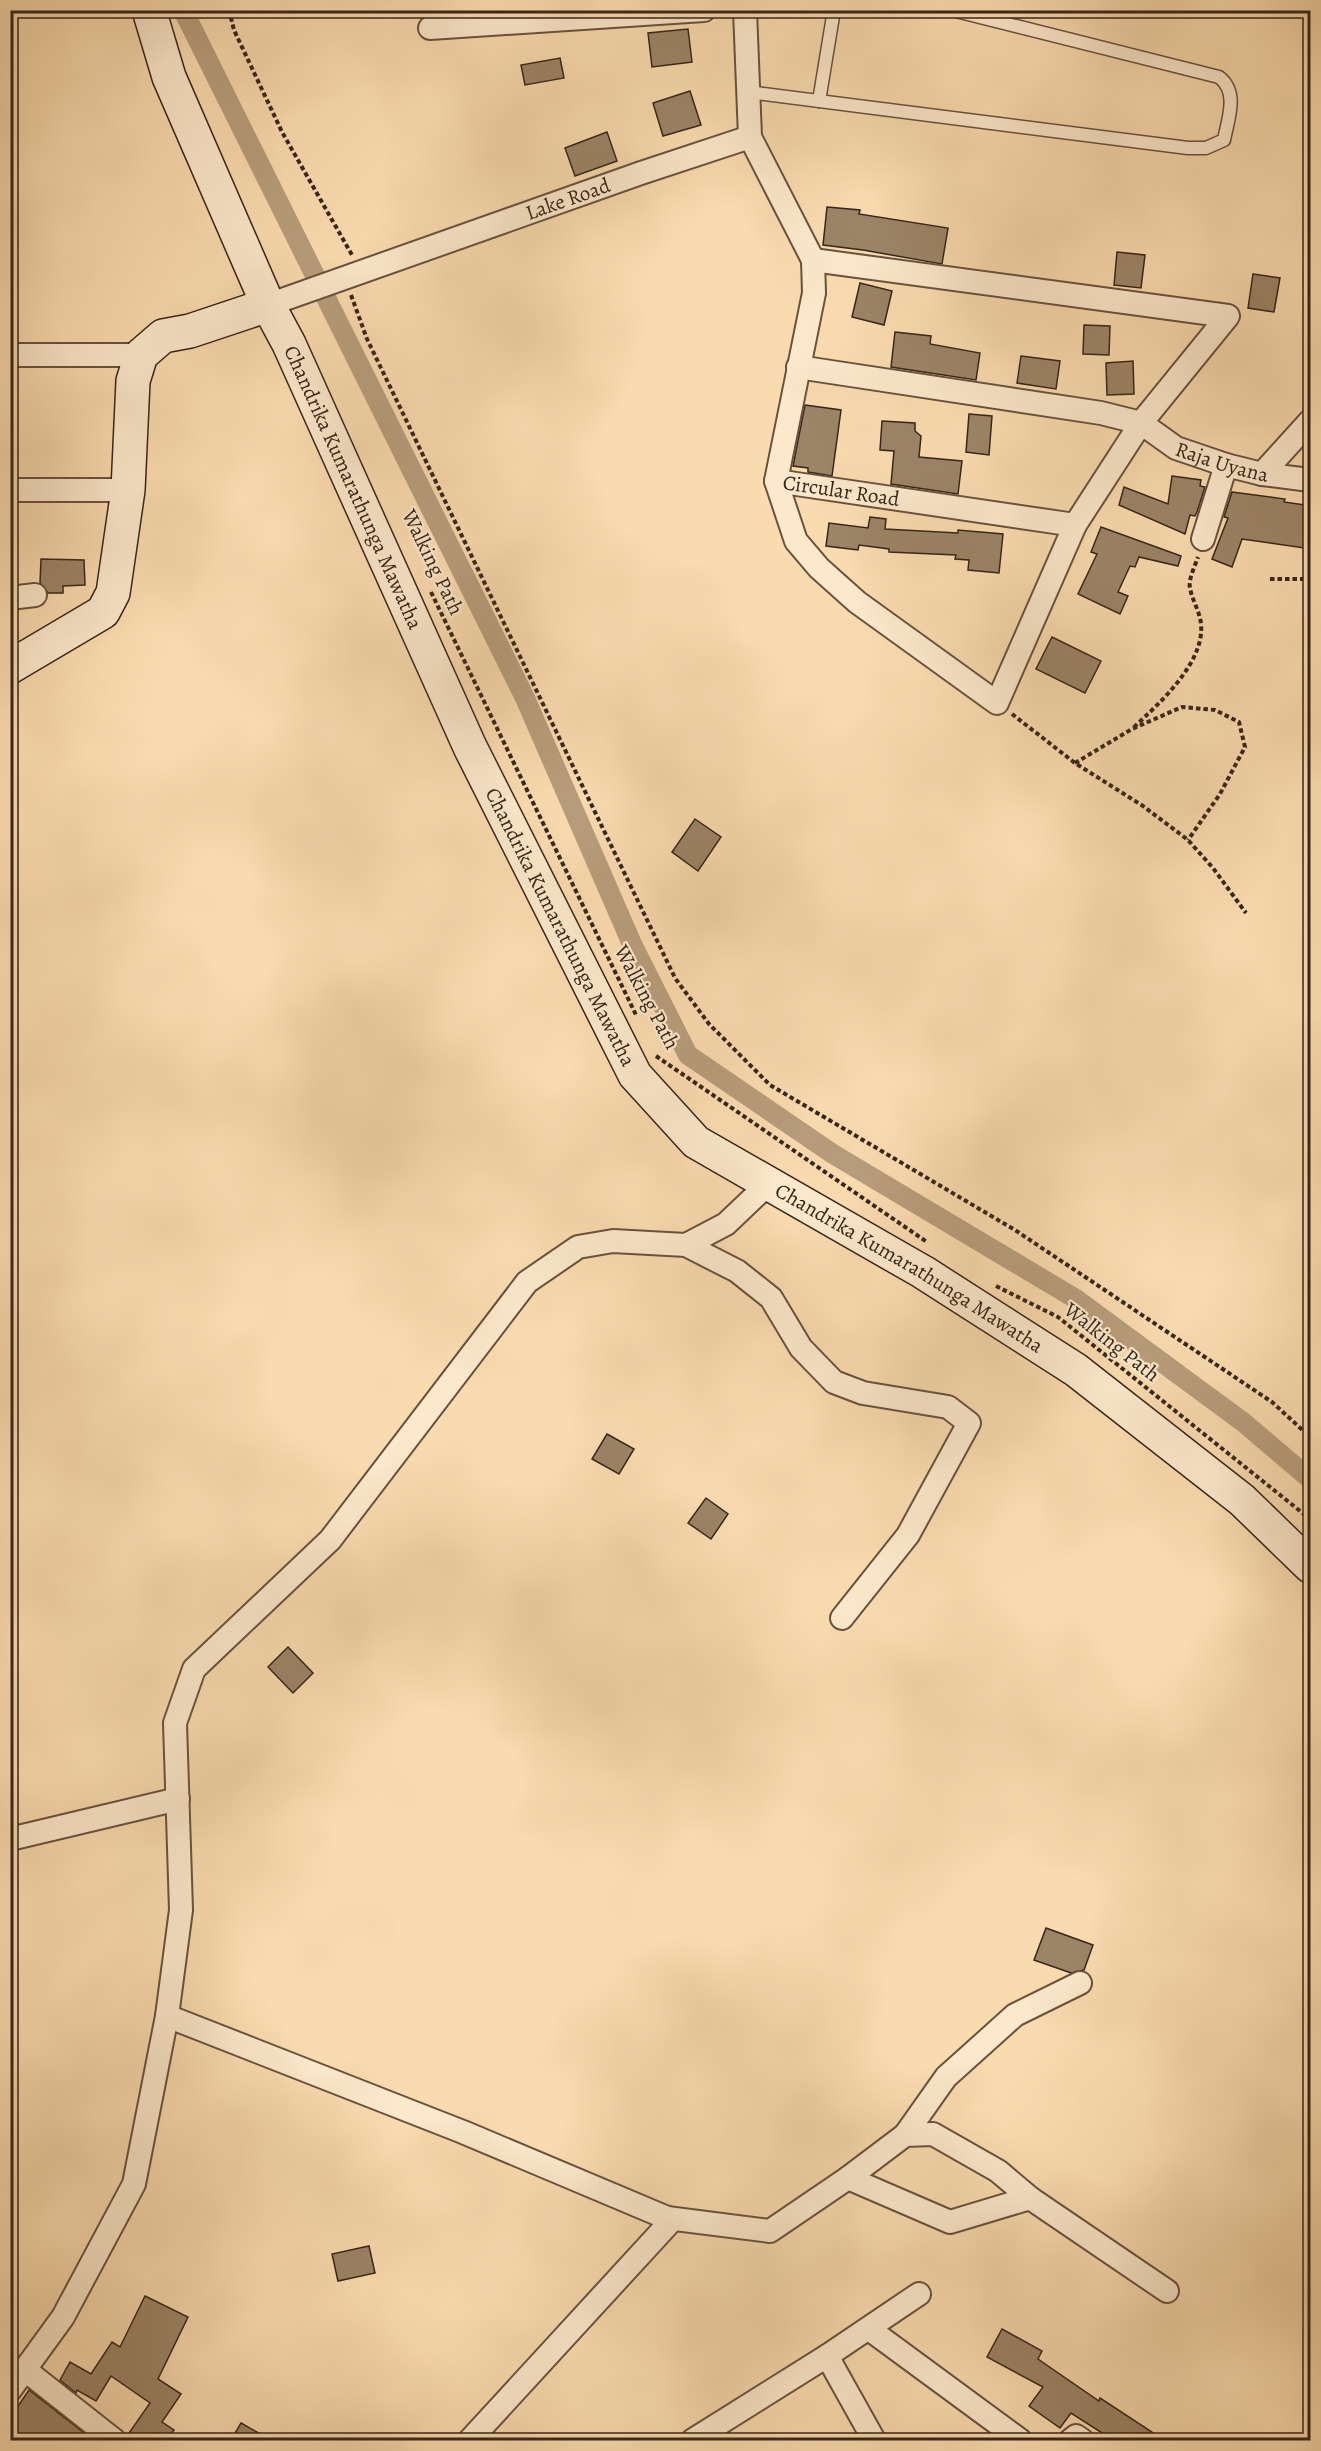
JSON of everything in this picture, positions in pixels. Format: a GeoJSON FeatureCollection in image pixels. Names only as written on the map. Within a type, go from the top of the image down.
{"type":"FeatureCollection","features":[{"type":"Feature","properties":{"kind":"main road","name":"Chandrika Kumarathunga Mawatha"},"geometry":{"type":"LineString","coordinates":[[149,10],[169,77],[278,301],[289,344],[470,747],[635,1075],[696,1142],[923,1272],[1076,1370],[1242,1500],[1311,1566]]}},
{"type":"Feature","properties":{"kind":"main road"},"geometry":{"type":"LineString","coordinates":[[10,667],[103,612],[113,593],[128,490],[134,381],[141,355],[163,336],[190,332],[278,301]]}},
{"type":"Feature","properties":{"kind":"street"},"geometry":{"type":"LineString","coordinates":[[430,28],[704,10]]}},
{"type":"Feature","properties":{"kind":"street"},"geometry":{"type":"LineString","coordinates":[[745,10],[750,137]]}},
{"type":"Feature","properties":{"kind":"street","name":"Lake Road"},"geometry":{"type":"LineString","coordinates":[[278,301],[750,137]]}},
{"type":"Feature","properties":{"kind":"street","name":"Circular Road"},"geometry":{"type":"LineString","coordinates":[[750,137],[813,260],[814,293],[776,481],[1075,525]]}},
{"type":"Feature","properties":{"kind":"street"},"geometry":{"type":"LineString","coordinates":[[776,481],[796,541],[819,568],[857,602],[997,703],[1075,525],[1141,423],[1228,316],[813,260]]}},
{"type":"Feature","properties":{"kind":"street"},"geometry":{"type":"LineString","coordinates":[[10,355],[141,355]]}},
{"type":"Feature","properties":{"kind":"street"},"geometry":{"type":"LineString","coordinates":[[798,367],[1101,412],[1141,423]]}},
{"type":"Feature","properties":{"kind":"street"},"geometry":{"type":"LineString","coordinates":[[1262,474],[1311,421]]}},
{"type":"Feature","properties":{"kind":"street","name":"Raja Uyana"},"geometry":{"type":"LineString","coordinates":[[1141,423],[1176,448],[1226,465],[1262,474],[1311,480]]}},
{"type":"Feature","properties":{"kind":"street"},"geometry":{"type":"LineString","coordinates":[[1203,539],[1226,465]]}},
{"type":"Feature","properties":{"kind":"street"},"geometry":{"type":"LineString","coordinates":[[10,490],[128,490]]}},
{"type":"Feature","properties":{"kind":"street"},"geometry":{"type":"LineString","coordinates":[[10,598],[34,595]]}},
{"type":"Feature","properties":{"kind":"street"},"geometry":{"type":"LineString","coordinates":[[686,1245],[726,1224],[768,1184]]}},
{"type":"Feature","properties":{"kind":"street"},"geometry":{"type":"LineString","coordinates":[[10,2390],[63,2317],[134,2184],[167,2016],[182,1910],[175,1723],[194,1669],[330,1540],[527,1282],[578,1247],[613,1241],[686,1245],[737,1271],[771,1298],[801,1348],[834,1382],[862,1393],[948,1407],[969,1423],[908,1534],[842,1618]]}},
{"type":"Feature","properties":{"kind":"street"},"geometry":{"type":"LineString","coordinates":[[10,1839],[178,1799]]}},
{"type":"Feature","properties":{"kind":"street"},"geometry":{"type":"LineString","coordinates":[[667,2218],[770,2231],[848,2178],[905,2135],[946,2078],[1014,2015],[1080,1983]]}},
{"type":"Feature","properties":{"kind":"street"},"geometry":{"type":"LineString","coordinates":[[167,2016],[464,2132],[672,2220],[470,2440]]}},
{"type":"Feature","properties":{"kind":"street"},"geometry":{"type":"LineString","coordinates":[[905,2135],[933,2134],[998,2171],[1030,2198],[1167,2290]]}},
{"type":"Feature","properties":{"kind":"street"},"geometry":{"type":"LineString","coordinates":[[848,2178],[950,2222],[1030,2198]]}},
{"type":"Feature","properties":{"kind":"street"},"geometry":{"type":"LineString","coordinates":[[693,2440],[869,2329],[919,2294]]}},
{"type":"Feature","properties":{"kind":"street"},"geometry":{"type":"LineString","coordinates":[[869,2329],[1020,2440]]}},
{"type":"Feature","properties":{"kind":"street"},"geometry":{"type":"LineString","coordinates":[[827,2356],[874,2440]]}},
{"type":"Feature","properties":{"kind":"street"},"geometry":{"type":"LineString","coordinates":[[24,2369],[114,2440]]}},
{"type":"Feature","properties":{"kind":"street"},"geometry":{"type":"LineString","coordinates":[[1071,2440],[1076,2436],[1082,2440]]}},
{"type":"Feature","properties":{"kind":"lane"},"geometry":{"type":"LineString","coordinates":[[819,101],[834,10]]}},
{"type":"Feature","properties":{"kind":"lane"},"geometry":{"type":"LineString","coordinates":[[748,92],[1188,148],[1206,148],[1224,140],[1232,100],[1227,84],[1219,77],[952,10]]}},
{"type":"Feature","properties":{"kind":"path"},"geometry":{"type":"LineString","coordinates":[[229,10],[234,30],[353,274],[367,339],[675,978],[709,1024],[770,1085],[1014,1230],[1272,1402],[1311,1437]]}},
{"type":"Feature","properties":{"kind":"path"},"geometry":{"type":"LineString","coordinates":[[1132,729],[1158,705],[1184,674],[1199,646],[1201,624],[1189,586],[1203,539]]}},
{"type":"Feature","properties":{"kind":"path"},"geometry":{"type":"LineString","coordinates":[[1270,579],[1311,579]]}},
{"type":"Feature","properties":{"kind":"path","name":"Walking Path"},"geometry":{"type":"LineString","coordinates":[[428,587],[636,1016]]}},
{"type":"Feature","properties":{"kind":"path"},"geometry":{"type":"LineString","coordinates":[[997,703],[1075,763],[1143,806],[1188,840],[1213,868],[1246,913]]}},
{"type":"Feature","properties":{"kind":"path"},"geometry":{"type":"LineString","coordinates":[[1075,763],[1132,729],[1182,707],[1215,710],[1239,722],[1245,747],[1221,794],[1188,840]]}},
{"type":"Feature","properties":{"kind":"path","name":"Walking Path"},"geometry":{"type":"LineString","coordinates":[[652,1048],[657,1059],[928,1243]]}},
{"type":"Feature","properties":{"kind":"path","name":"Walking Path"},"geometry":{"type":"LineString","coordinates":[[987,1281],[1058,1317],[1311,1519]]}},
{"type":"Feature","properties":{"kind":"building"},"geometry":{"type":"Polygon","coordinates":[[[688,29],[692,62],[652,67],[648,33],[688,29]]]}},
{"type":"Feature","properties":{"kind":"building"},"geometry":{"type":"Polygon","coordinates":[[[560,58],[564,78],[525,85],[521,65],[560,58]]]}},
{"type":"Feature","properties":{"kind":"building"},"geometry":{"type":"Polygon","coordinates":[[[690,91],[701,125],[663,136],[653,103],[690,91]]]}},
{"type":"Feature","properties":{"kind":"building"},"geometry":{"type":"Polygon","coordinates":[[[607,132],[617,161],[575,176],[565,148],[607,132]]]}},
{"type":"Feature","properties":{"kind":"building"},"geometry":{"type":"Polygon","coordinates":[[[827,207],[860,210],[859,214],[948,228],[942,264],[823,245],[827,207]]]}},
{"type":"Feature","properties":{"kind":"building"},"geometry":{"type":"Polygon","coordinates":[[[1117,252],[1145,255],[1141,288],[1114,285],[1117,252]]]}},
{"type":"Feature","properties":{"kind":"building"},"geometry":{"type":"Polygon","coordinates":[[[1253,274],[1280,278],[1274,312],[1248,308],[1253,274]]]}},
{"type":"Feature","properties":{"kind":"building"},"geometry":{"type":"Polygon","coordinates":[[[860,283],[892,291],[884,325],[852,317],[860,283]]]}},
{"type":"Feature","properties":{"kind":"building"},"geometry":{"type":"Polygon","coordinates":[[[1084,325],[1110,326],[1109,355],[1083,354],[1084,325]]]}},
{"type":"Feature","properties":{"kind":"building"},"geometry":{"type":"Polygon","coordinates":[[[895,332],[931,336],[930,344],[980,353],[976,380],[891,367],[895,332]]]}},
{"type":"Feature","properties":{"kind":"building"},"geometry":{"type":"Polygon","coordinates":[[[1021,356],[1060,361],[1056,389],[1017,383],[1021,356]]]}},
{"type":"Feature","properties":{"kind":"building"},"geometry":{"type":"Polygon","coordinates":[[[1133,361],[1134,394],[1107,395],[1106,363],[1133,361]]]}},
{"type":"Feature","properties":{"kind":"building"},"geometry":{"type":"Polygon","coordinates":[[[805,405],[841,410],[832,476],[808,472],[808,468],[793,466],[805,405]]]}},
{"type":"Feature","properties":{"kind":"building"},"geometry":{"type":"Polygon","coordinates":[[[969,414],[992,416],[989,455],[966,452],[969,414]]]}},
{"type":"Feature","properties":{"kind":"building"},"geometry":{"type":"Polygon","coordinates":[[[882,421],[915,423],[915,431],[921,436],[919,457],[962,461],[958,494],[891,484],[894,451],[880,450],[882,421]]]}},
{"type":"Feature","properties":{"kind":"building"},"geometry":{"type":"Polygon","coordinates":[[[1172,476],[1201,480],[1200,486],[1205,487],[1195,516],[1190,515],[1185,534],[1119,505],[1124,487],[1168,504],[1172,476]]]}},
{"type":"Feature","properties":{"kind":"building"},"geometry":{"type":"Polygon","coordinates":[[[1232,492],[1285,499],[1284,502],[1311,506],[1311,549],[1242,539],[1232,567],[1212,559],[1228,518],[1224,517],[1232,492]]]}},
{"type":"Feature","properties":{"kind":"building"},"geometry":{"type":"Polygon","coordinates":[[[870,517],[886,519],[885,529],[958,533],[958,530],[1003,534],[999,573],[968,570],[969,560],[955,559],[956,555],[889,552],[889,549],[859,545],[858,550],[826,546],[829,523],[868,528],[870,517]]]}},
{"type":"Feature","properties":{"kind":"building"},"geometry":{"type":"Polygon","coordinates":[[[1101,527],[1181,556],[1178,566],[1139,557],[1135,567],[1130,566],[1118,592],[1128,596],[1120,614],[1078,594],[1097,554],[1091,552],[1101,527]]]}},
{"type":"Feature","properties":{"kind":"building"},"geometry":{"type":"Polygon","coordinates":[[[41,559],[84,560],[85,585],[63,586],[63,593],[48,593],[40,583],[41,559]]]}},
{"type":"Feature","properties":{"kind":"building"},"geometry":{"type":"Polygon","coordinates":[[[1052,637],[1101,661],[1085,693],[1036,669],[1052,637]]]}},
{"type":"Feature","properties":{"kind":"building"},"geometry":{"type":"Polygon","coordinates":[[[695,819],[721,837],[698,871],[672,852],[695,819]]]}},
{"type":"Feature","properties":{"kind":"building"},"geometry":{"type":"Polygon","coordinates":[[[607,1434],[634,1449],[619,1474],[592,1459],[607,1434]]]}},
{"type":"Feature","properties":{"kind":"building"},"geometry":{"type":"Polygon","coordinates":[[[706,1498],[728,1514],[711,1539],[688,1523],[706,1498]]]}},
{"type":"Feature","properties":{"kind":"building"},"geometry":{"type":"Polygon","coordinates":[[[288,1647],[313,1673],[293,1693],[268,1667],[288,1647]]]}},
{"type":"Feature","properties":{"kind":"building"},"geometry":{"type":"Polygon","coordinates":[[[1046,1928],[1093,1945],[1084,1970],[1071,1973],[1034,1960],[1046,1928]]]}},
{"type":"Feature","properties":{"kind":"building"},"geometry":{"type":"Polygon","coordinates":[[[369,2246],[375,2273],[338,2281],[332,2254],[369,2246]]]}},
{"type":"Feature","properties":{"kind":"building"},"geometry":{"type":"Polygon","coordinates":[[[145,2296],[188,2317],[158,2379],[181,2394],[162,2422],[174,2430],[167,2440],[127,2440],[127,2436],[150,2403],[111,2376],[96,2401],[77,2390],[76,2393],[60,2380],[70,2362],[91,2374],[112,2342],[120,2347],[145,2296]]]}},
{"type":"Feature","properties":{"kind":"building"},"geometry":{"type":"Polygon","coordinates":[[[1002,2329],[1042,2351],[1038,2359],[1099,2401],[1100,2398],[1164,2440],[1113,2440],[1071,2413],[1060,2428],[1029,2406],[1043,2387],[987,2357],[1002,2329]]]}},
{"type":"Feature","properties":{"kind":"building"},"geometry":{"type":"Polygon","coordinates":[[[29,2390],[93,2440],[10,2440],[10,2418],[29,2390]]]}},
{"type":"Feature","properties":{"kind":"building"},"geometry":{"type":"Polygon","coordinates":[[[241,2423],[271,2440],[231,2440],[241,2423]]]}},
{"type":"Feature","properties":{"kind":"waterway"},"geometry":{"type":"LineString","coordinates":[[183,10],[525,698],[632,944],[688,1055],[833,1154],[1076,1299],[1243,1422],[1310,1479]]}}]}
